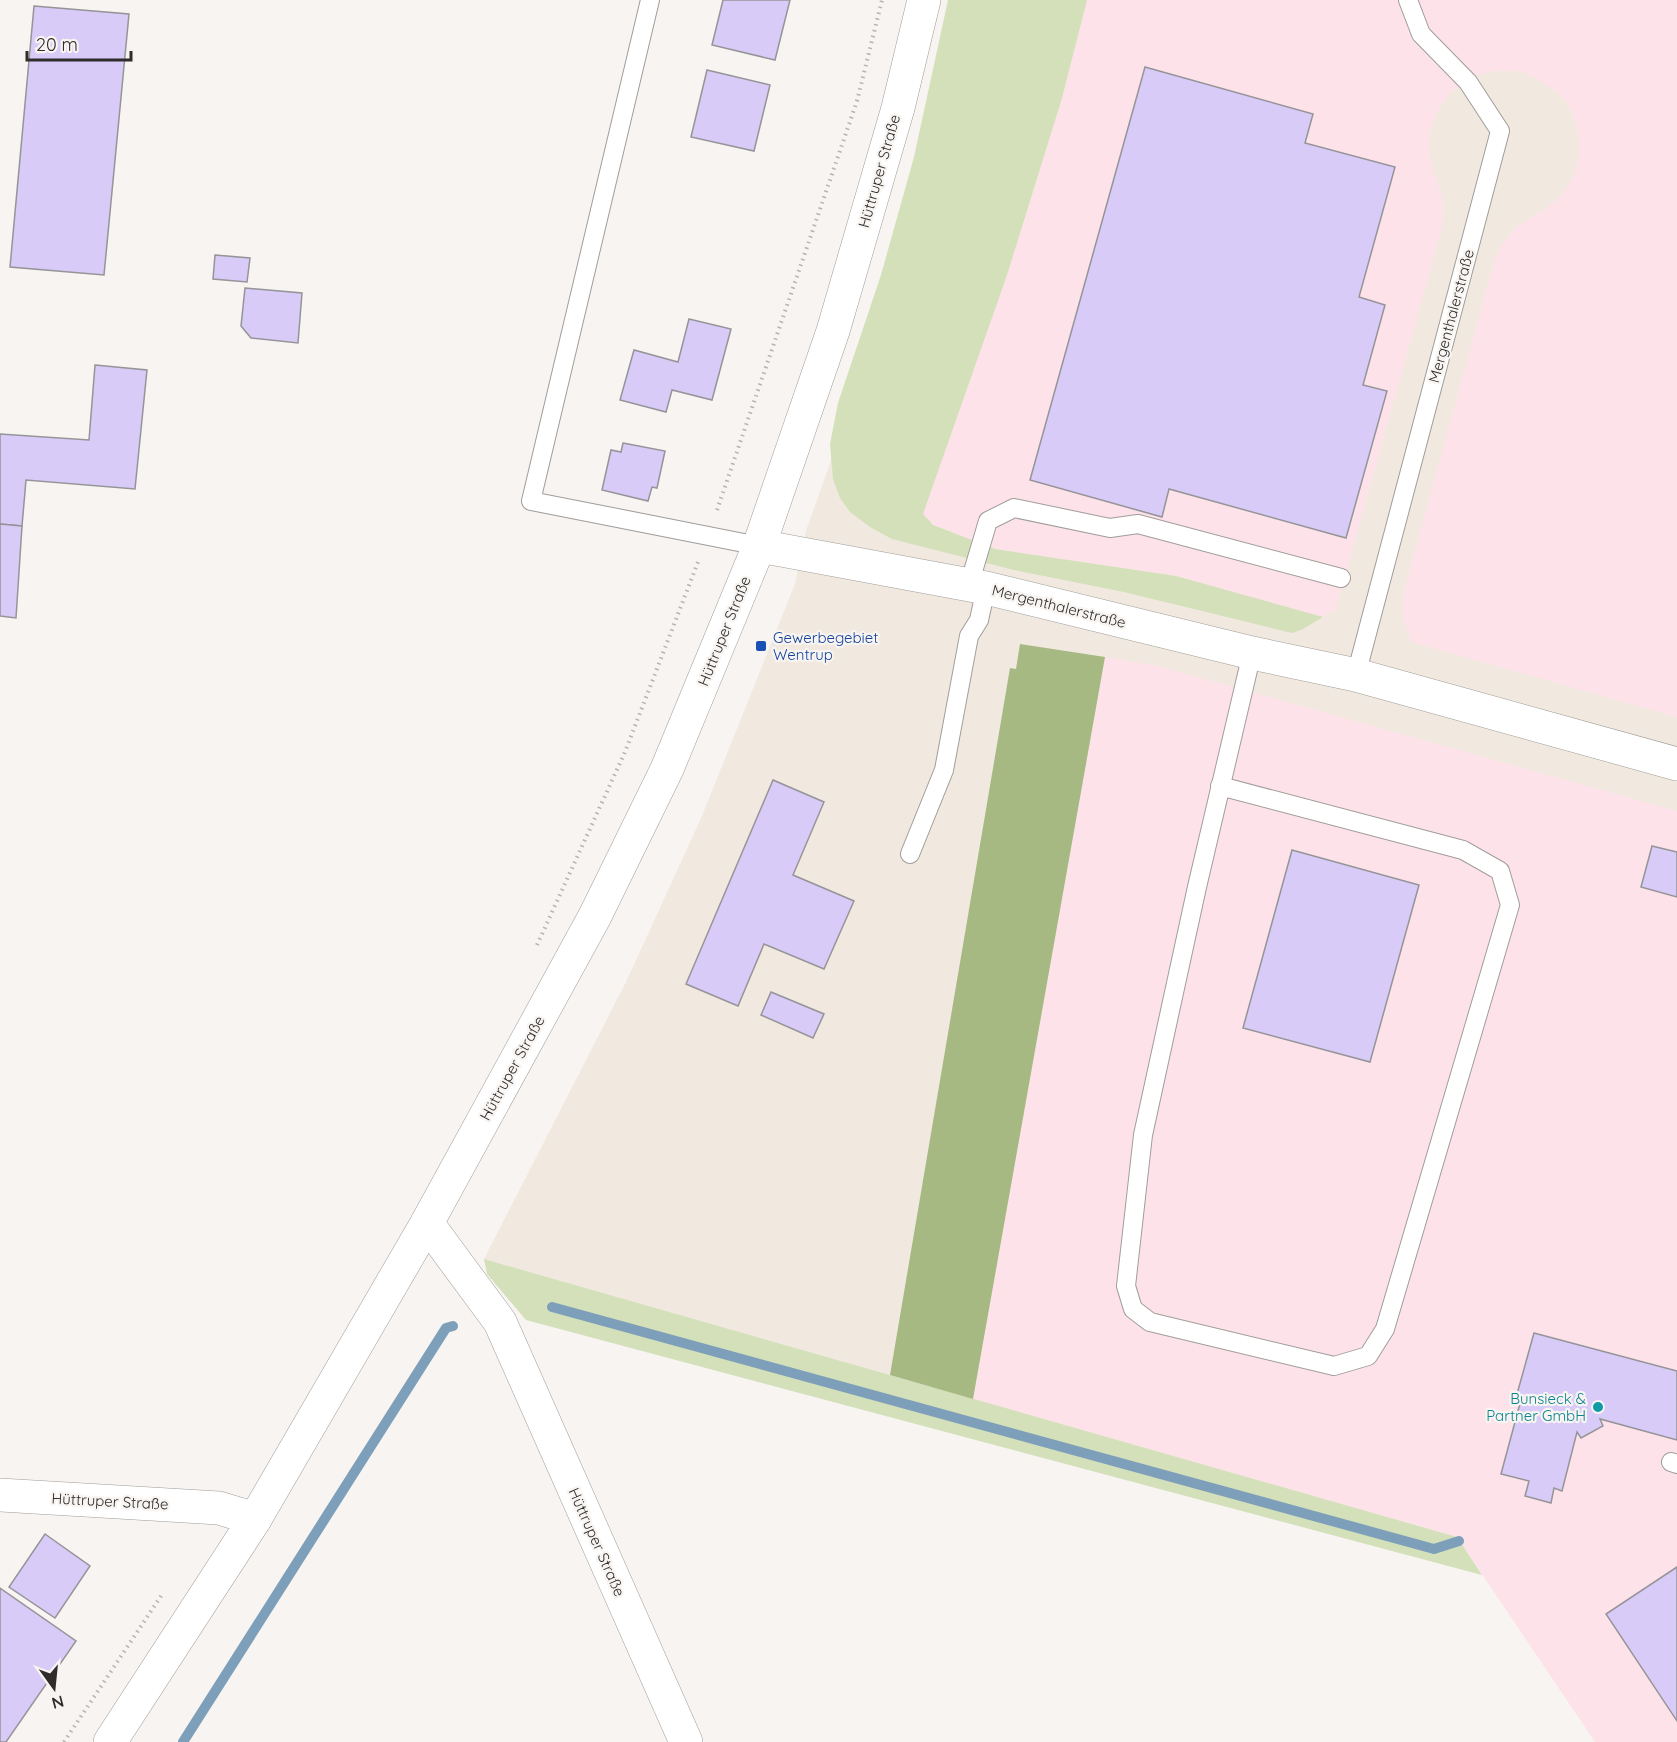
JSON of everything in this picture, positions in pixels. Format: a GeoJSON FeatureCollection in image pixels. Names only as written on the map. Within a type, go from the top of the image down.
{"type":"FeatureCollection","features":[{"type":"Feature","properties":{"kind":"main road","name":"Hüttruper Straße"},"geometry":{"type":"LineString","coordinates":[[110,1742],[255,1520],[427,1223],[595,916],[667,769],[759,546],[833,331],[898,108],[924,0]]}},
{"type":"Feature","properties":{"kind":"main road","name":"Mergenthalerstraße"},"geometry":{"type":"LineString","coordinates":[[759,546],[978,586],[1356,675],[1677,764]]}},
{"type":"Feature","properties":{"kind":"main road","name":"Hüttruper Straße"},"geometry":{"type":"LineString","coordinates":[[427,1223],[500,1322],[686,1742]]}},
{"type":"Feature","properties":{"kind":"main road","name":"Hüttruper Straße"},"geometry":{"type":"LineString","coordinates":[[0,1495],[219,1508],[255,1520]]}},
{"type":"Feature","properties":{"kind":"lane"},"geometry":{"type":"LineString","coordinates":[[650,0],[531,501],[759,546]]}},
{"type":"Feature","properties":{"kind":"lane","name":"Mergenthalerstraße"},"geometry":{"type":"LineString","coordinates":[[1356,675],[1500,131],[1468,82],[1420,34],[1408,0]]}},
{"type":"Feature","properties":{"kind":"lane"},"geometry":{"type":"LineString","coordinates":[[910,854],[944,770],[969,636],[979,620],[978,586],[988,521],[1014,508],[1110,528],[1138,524],[1341,578]]}},
{"type":"Feature","properties":{"kind":"lane"},"geometry":{"type":"LineString","coordinates":[[1220,786],[1463,850],[1500,871],[1510,905],[1385,1329],[1368,1356],[1334,1366],[1150,1322],[1133,1309],[1126,1286],[1143,1135],[1220,786],[1252,652]]}},
{"type":"Feature","properties":{"kind":"path"},"geometry":{"type":"LineString","coordinates":[[536,948],[625,752],[708,535],[857,100],[882,0]]}},
{"type":"Feature","properties":{"kind":"path"},"geometry":{"type":"LineString","coordinates":[[64,1742],[167,1586]]}},
{"type":"Feature","properties":{"kind":"shaded area","name":"Gewerbegebiet Wentrup"},"geometry":{"type":"Polygon","coordinates":[[[980,0],[1677,0],[1677,1742],[1596,1742],[1457,1537],[484,1259],[626,982],[702,816],[795,584],[806,531],[909,241],[980,0]]]}},
{"type":"Feature","properties":{"kind":"shaded area"},"geometry":{"type":"Polygon","coordinates":[[[1087,0],[1677,0],[1677,717],[1411,642],[1402,615],[1405,587],[1495,258],[1501,246],[1517,226],[1546,209],[1563,194],[1574,175],[1579,157],[1577,128],[1573,114],[1565,100],[1552,88],[1530,75],[1516,71],[1497,71],[1475,76],[1462,83],[1449,94],[1432,125],[1429,139],[1431,165],[1443,199],[1442,228],[1336,609],[1323,617],[1176,576],[995,549],[933,525],[923,514],[1007,275],[1062,98],[1087,0]]]}},
{"type":"Feature","properties":{"kind":"shaded area"},"geometry":{"type":"Polygon","coordinates":[[[1105,657],[1158,666],[1677,811],[1677,1742],[1595,1742],[1457,1537],[973,1399],[1105,657]]]}},
{"type":"Feature","properties":{"kind":"green space"},"geometry":{"type":"Polygon","coordinates":[[[948,0],[1087,0],[1062,98],[1007,275],[923,514],[933,525],[995,549],[1176,576],[1323,617],[1303,629],[1292,633],[1124,592],[1014,570],[892,539],[870,527],[850,512],[840,498],[833,479],[830,444],[838,403],[881,275],[914,157],[948,0]]]}},
{"type":"Feature","properties":{"kind":"green space"},"geometry":{"type":"Polygon","coordinates":[[[1020,644],[1105,657],[973,1399],[890,1375],[1010,668],[1016,669],[1020,644]]]}},
{"type":"Feature","properties":{"kind":"green space"},"geometry":{"type":"Polygon","coordinates":[[[484,1259],[1457,1537],[1482,1575],[526,1320],[487,1274],[484,1259]]]}},
{"type":"Feature","properties":{"kind":"building"},"geometry":{"type":"Polygon","coordinates":[[[723,0],[790,0],[775,60],[712,45],[723,0]]]}},
{"type":"Feature","properties":{"kind":"building"},"geometry":{"type":"Polygon","coordinates":[[[34,6],[129,14],[104,275],[10,267],[34,6]]]}},
{"type":"Feature","properties":{"kind":"building"},"geometry":{"type":"Polygon","coordinates":[[[1145,67],[1313,114],[1305,143],[1395,167],[1359,297],[1385,305],[1363,385],[1387,391],[1346,538],[1169,489],[1162,517],[1030,480],[1145,67]]]}},
{"type":"Feature","properties":{"kind":"building"},"geometry":{"type":"Polygon","coordinates":[[[707,70],[770,85],[754,151],[691,137],[707,70]]]}},
{"type":"Feature","properties":{"kind":"building"},"geometry":{"type":"Polygon","coordinates":[[[215,255],[250,258],[247,282],[213,279],[215,255]]]}},
{"type":"Feature","properties":{"kind":"building"},"geometry":{"type":"Polygon","coordinates":[[[245,288],[302,293],[298,343],[251,338],[241,326],[245,288]]]}},
{"type":"Feature","properties":{"kind":"building"},"geometry":{"type":"Polygon","coordinates":[[[689,319],[731,329],[712,400],[672,390],[666,412],[620,400],[634,350],[678,362],[689,319]]]}},
{"type":"Feature","properties":{"kind":"building"},"geometry":{"type":"Polygon","coordinates":[[[95,365],[147,370],[135,489],[26,480],[22,526],[0,524],[0,434],[89,440],[95,365]]]}},
{"type":"Feature","properties":{"kind":"building"},"geometry":{"type":"Polygon","coordinates":[[[623,443],[665,451],[657,488],[652,487],[648,501],[602,490],[611,450],[621,452],[623,443]]]}},
{"type":"Feature","properties":{"kind":"building"},"geometry":{"type":"Polygon","coordinates":[[[0,524],[22,526],[16,618],[0,616],[0,524]]]}},
{"type":"Feature","properties":{"kind":"building"},"geometry":{"type":"Polygon","coordinates":[[[773,780],[824,802],[793,875],[854,901],[824,969],[764,944],[738,1006],[686,984],[773,780]]]}},
{"type":"Feature","properties":{"kind":"building"},"geometry":{"type":"Polygon","coordinates":[[[1652,846],[1677,852],[1677,897],[1641,887],[1652,846]]]}},
{"type":"Feature","properties":{"kind":"building"},"geometry":{"type":"Polygon","coordinates":[[[1292,850],[1419,885],[1370,1062],[1243,1028],[1292,850]]]}},
{"type":"Feature","properties":{"kind":"building"},"geometry":{"type":"Polygon","coordinates":[[[771,992],[824,1014],[813,1038],[761,1015],[771,992]]]}},
{"type":"Feature","properties":{"kind":"building","name":"Bunsieck & Partner GmbH"},"geometry":{"type":"Polygon","coordinates":[[[1534,1333],[1677,1371],[1677,1440],[1600,1419],[1603,1426],[1581,1438],[1577,1432],[1562,1491],[1554,1488],[1551,1503],[1525,1496],[1529,1481],[1501,1474],[1522,1396],[1517,1394],[1534,1333]]]}},
{"type":"Feature","properties":{"kind":"building"},"geometry":{"type":"Polygon","coordinates":[[[45,1534],[90,1566],[55,1618],[9,1587],[45,1534]]]}},
{"type":"Feature","properties":{"kind":"building"},"geometry":{"type":"Polygon","coordinates":[[[1677,1567],[1677,1721],[1606,1614],[1677,1567]]]}},
{"type":"Feature","properties":{"kind":"building"},"geometry":{"type":"Polygon","coordinates":[[[0,1588],[76,1641],[6,1742],[0,1742],[0,1588]]]}},
{"type":"Feature","properties":{"kind":"waterway"},"geometry":{"type":"LineString","coordinates":[[552,1307],[1434,1549],[1459,1541]]}},
{"type":"Feature","properties":{"kind":"waterway"},"geometry":{"type":"LineString","coordinates":[[183,1742],[446,1328],[453,1326]]}},
{"type":"Feature","properties":{"kind":"place","name":"Gewerbegebiet Wentrup"},"geometry":{"type":"Point","coordinates":[761,646]}},
{"type":"Feature","properties":{"kind":"place","name":"Bunsieck & Partner GmbH"},"geometry":{"type":"Point","coordinates":[1598,1407]}}]}
